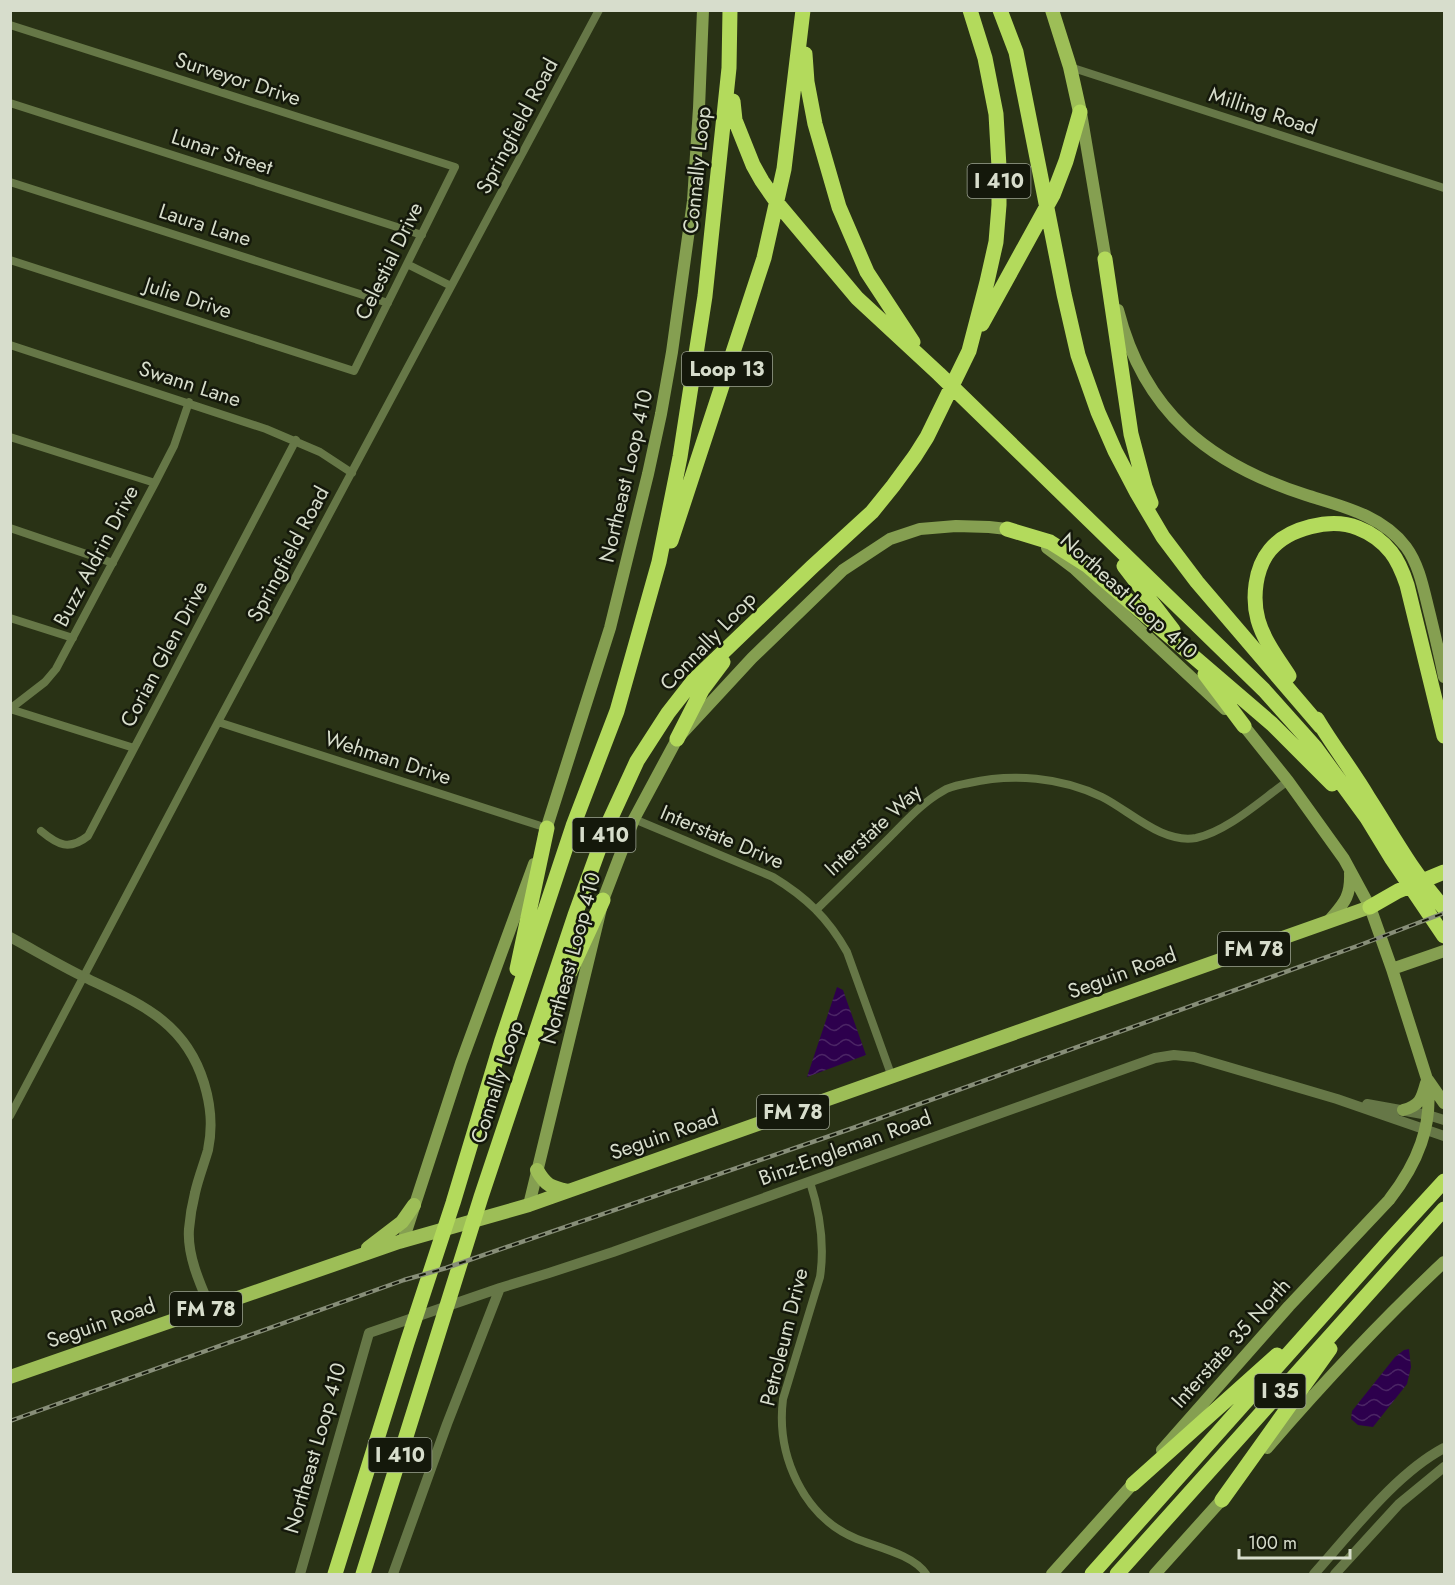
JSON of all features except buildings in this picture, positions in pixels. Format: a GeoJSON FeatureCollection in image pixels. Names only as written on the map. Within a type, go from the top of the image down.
{"type":"FeatureCollection","features":[{"type":"Feature","properties":{"kind":"highway","name":"Connally Loop"},"geometry":{"type":"LineString","coordinates":[[335,1575],[502,1040],[573,826],[617,711],[658,562],[680,457],[705,296],[729,68],[730,10]]}},
{"type":"Feature","properties":{"kind":"highway","name":"Connally Loop"},"geometry":{"type":"LineString","coordinates":[[365,1571],[519,1081],[608,824],[637,761],[668,713],[693,681],[872,512],[927,437],[969,351],[996,242],[999,205],[996,114],[985,58],[970,10]]}},
{"type":"Feature","properties":{"kind":"highway"},"geometry":{"type":"LineString","coordinates":[[1000,10],[1016,52],[1078,355],[1114,451],[1163,537],[1197,582],[1322,727]]}},
{"type":"Feature","properties":{"kind":"highway"},"geometry":{"type":"LineString","coordinates":[[802,14],[807,82],[815,124],[839,207],[867,272],[917,347],[939,374]]}},
{"type":"Feature","properties":{"kind":"highway","name":"Loop 13"},"geometry":{"type":"LineString","coordinates":[[617,711],[764,258],[784,169],[802,14]]}},
{"type":"Feature","properties":{"kind":"highway"},"geometry":{"type":"LineString","coordinates":[[729,68],[735,120],[753,165],[778,204],[857,298],[939,374],[1264,690],[1315,747],[1366,818],[1444,908]]}},
{"type":"Feature","properties":{"kind":"highway"},"geometry":{"type":"LineString","coordinates":[[969,351],[1053,195],[1066,161],[1080,112]]}},
{"type":"Feature","properties":{"kind":"highway"},"geometry":{"type":"LineString","coordinates":[[1105,259],[1131,434],[1145,487],[1163,537]]}},
{"type":"Feature","properties":{"kind":"highway"},"geometry":{"type":"LineString","coordinates":[[1091,523],[1244,726]]}},
{"type":"Feature","properties":{"kind":"highway"},"geometry":{"type":"LineString","coordinates":[[1444,736],[1407,585],[1392,553],[1371,535],[1356,527],[1332,523],[1306,528],[1281,539],[1269,551],[1260,568],[1256,587],[1258,620],[1265,637],[1350,767],[1444,936]]}},
{"type":"Feature","properties":{"kind":"highway"},"geometry":{"type":"LineString","coordinates":[[1007,529],[1050,542],[1088,566],[1254,708],[1366,818]]}},
{"type":"Feature","properties":{"kind":"highway"},"geometry":{"type":"LineString","coordinates":[[677,739],[702,690],[752,625]]}},
{"type":"Feature","properties":{"kind":"highway"},"geometry":{"type":"LineString","coordinates":[[502,1040],[547,828]]}},
{"type":"Feature","properties":{"kind":"highway"},"geometry":{"type":"LineString","coordinates":[[1370,907],[1398,891],[1444,872]]}},
{"type":"Feature","properties":{"kind":"highway"},"geometry":{"type":"LineString","coordinates":[[519,1081],[603,900]]}},
{"type":"Feature","properties":{"kind":"highway","name":"I 35"},"geometry":{"type":"LineString","coordinates":[[1092,1575],[1444,1181]]}},
{"type":"Feature","properties":{"kind":"highway"},"geometry":{"type":"LineString","coordinates":[[1222,1500],[1330,1348],[1444,1210]]}},
{"type":"Feature","properties":{"kind":"highway","name":"I 35"},"geometry":{"type":"LineString","coordinates":[[1117,1575],[1444,1210]]}},
{"type":"Feature","properties":{"kind":"highway"},"geometry":{"type":"LineString","coordinates":[[1133,1484],[1335,1302]]}},
{"type":"Feature","properties":{"kind":"highway"},"geometry":{"type":"LineString","coordinates":[[329,1575],[349,1531]]}},
{"type":"Feature","properties":{"kind":"main road","name":"Northeast Loop 410"},"geometry":{"type":"LineString","coordinates":[[403,1241],[462,1063],[547,828],[610,628],[648,474],[677,320],[693,201],[703,10]]}},
{"type":"Feature","properties":{"kind":"main road"},"geometry":{"type":"LineString","coordinates":[[1052,10],[1070,67],[1080,112],[1105,259],[1121,322],[1132,354],[1154,393],[1165,409],[1184,428],[1232,464],[1258,477],[1360,513],[1393,533],[1405,546],[1423,585],[1444,677]]}},
{"type":"Feature","properties":{"kind":"main road","name":"Northeast Loop 410"},"geometry":{"type":"LineString","coordinates":[[529,1205],[603,900],[634,819],[677,739],[752,658],[843,570],[890,539],[921,529],[956,526],[1007,529],[1038,542],[1075,569],[1244,726],[1288,781],[1333,843],[1370,907],[1427,1079],[1430,1096],[1425,1130]]}},
{"type":"Feature","properties":{"kind":"main road"},"geometry":{"type":"LineString","coordinates":[[1328,922],[1348,896],[1349,868]]}},
{"type":"Feature","properties":{"kind":"main road"},"geometry":{"type":"LineString","coordinates":[[1370,907],[1444,879]]}},
{"type":"Feature","properties":{"kind":"main road","name":"FM 78"},"geometry":{"type":"LineString","coordinates":[[1328,922],[1370,907]]}},
{"type":"Feature","properties":{"kind":"main road","name":"Seguin Road"},"geometry":{"type":"LineString","coordinates":[[10,1377],[357,1256],[529,1205],[1328,922]]}},
{"type":"Feature","properties":{"kind":"main road"},"geometry":{"type":"LineString","coordinates":[[1392,969],[1444,951]]}},
{"type":"Feature","properties":{"kind":"main road"},"geometry":{"type":"LineString","coordinates":[[1427,1079],[1444,1103]]}},
{"type":"Feature","properties":{"kind":"main road"},"geometry":{"type":"LineString","coordinates":[[1403,1110],[1418,1104],[1427,1079]]}},
{"type":"Feature","properties":{"kind":"main road","name":"Interstate 35 North"},"geometry":{"type":"LineString","coordinates":[[1052,1575],[1289,1306],[1389,1200],[1413,1164],[1425,1130]]}},
{"type":"Feature","properties":{"kind":"main road"},"geometry":{"type":"LineString","coordinates":[[537,1170],[548,1186],[568,1191]]}},
{"type":"Feature","properties":{"kind":"main road"},"geometry":{"type":"LineString","coordinates":[[357,1256],[402,1222],[414,1205]]}},
{"type":"Feature","properties":{"kind":"main road"},"geometry":{"type":"LineString","coordinates":[[1155,1575],[1303,1406],[1398,1305],[1444,1262]]}},
{"type":"Feature","properties":{"kind":"street","name":"Springfield Road"},"geometry":{"type":"LineString","coordinates":[[10,1116],[599,10]]}},
{"type":"Feature","properties":{"kind":"street","name":"Surveyor Drive"},"geometry":{"type":"LineString","coordinates":[[10,25],[455,167]]}},
{"type":"Feature","properties":{"kind":"street","name":"Milling Road"},"geometry":{"type":"LineString","coordinates":[[1070,67],[1444,188]]}},
{"type":"Feature","properties":{"kind":"street","name":"Lunar Street"},"geometry":{"type":"LineString","coordinates":[[10,103],[422,235]]}},
{"type":"Feature","properties":{"kind":"street","name":"Celestial Drive"},"geometry":{"type":"LineString","coordinates":[[354,371],[455,167]]}},
{"type":"Feature","properties":{"kind":"street","name":"Laura Lane"},"geometry":{"type":"LineString","coordinates":[[10,182],[388,303]]}},
{"type":"Feature","properties":{"kind":"street","name":"Julie Drive"},"geometry":{"type":"LineString","coordinates":[[10,260],[354,371]]}},
{"type":"Feature","properties":{"kind":"street"},"geometry":{"type":"LineString","coordinates":[[408,264],[451,286]]}},
{"type":"Feature","properties":{"kind":"street","name":"Swann Lane"},"geometry":{"type":"LineString","coordinates":[[10,345],[189,402],[296,440],[320,452],[352,473]]}},
{"type":"Feature","properties":{"kind":"street","name":"Buzz Aldrin Drive"},"geometry":{"type":"LineString","coordinates":[[11,709],[45,682],[56,669],[174,446],[189,402]]}},
{"type":"Feature","properties":{"kind":"street"},"geometry":{"type":"LineString","coordinates":[[10,437],[155,483]]}},
{"type":"Feature","properties":{"kind":"street","name":"Corian Glen Drive"},"geometry":{"type":"LineString","coordinates":[[41,831],[56,842],[69,846],[87,836],[296,440]]}},
{"type":"Feature","properties":{"kind":"street"},"geometry":{"type":"LineString","coordinates":[[10,528],[113,562]]}},
{"type":"Feature","properties":{"kind":"street"},"geometry":{"type":"LineString","coordinates":[[10,618],[73,638]]}},
{"type":"Feature","properties":{"kind":"street"},"geometry":{"type":"LineString","coordinates":[[11,709],[134,748]]}},
{"type":"Feature","properties":{"kind":"street","name":"Wehman Drive"},"geometry":{"type":"LineString","coordinates":[[218,722],[547,828]]}},
{"type":"Feature","properties":{"kind":"street","name":"Interstate Way"},"geometry":{"type":"LineString","coordinates":[[817,909],[920,809],[944,790],[958,785],[1021,777],[1059,782],[1103,797],[1145,824],[1167,835],[1183,839],[1206,835],[1232,822],[1288,781]]}},
{"type":"Feature","properties":{"kind":"street","name":"Interstate Drive"},"geometry":{"type":"LineString","coordinates":[[634,819],[773,877],[817,909],[847,952],[892,1077]]}},
{"type":"Feature","properties":{"kind":"street"},"geometry":{"type":"LineString","coordinates":[[10,937],[133,1001],[167,1023],[191,1052],[200,1070],[211,1111],[207,1151],[195,1193],[188,1231],[196,1274],[210,1307]]}},
{"type":"Feature","properties":{"kind":"street","name":"Binz-Engleman Road"},"geometry":{"type":"LineString","coordinates":[[369,1333],[613,1252],[1155,1058],[1174,1055],[1194,1057],[1337,1099],[1444,1136]]}},
{"type":"Feature","properties":{"kind":"street","name":"Binz-Engleman Road"},"geometry":{"type":"LineString","coordinates":[[1337,1099],[1403,1110],[1444,1120]]}},
{"type":"Feature","properties":{"kind":"street","name":"Petroleum Drive"},"geometry":{"type":"LineString","coordinates":[[810,1182],[818,1208],[822,1236],[822,1263],[820,1277],[783,1398],[782,1430],[790,1467],[804,1496],[830,1524],[848,1535],[901,1556],[919,1567],[926,1575]]}},
{"type":"Feature","properties":{"kind":"street"},"geometry":{"type":"LineString","coordinates":[[393,1575],[447,1424],[500,1288]]}},
{"type":"Feature","properties":{"kind":"street","name":"Northeast Loop 410"},"geometry":{"type":"LineString","coordinates":[[300,1575],[369,1333]]}},
{"type":"Feature","properties":{"kind":"street"},"geometry":{"type":"LineString","coordinates":[[1314,1575],[1393,1487],[1415,1467],[1444,1448]]}},
{"type":"Feature","properties":{"kind":"street"},"geometry":{"type":"LineString","coordinates":[[1335,1575],[1399,1504],[1444,1467]]}},
{"type":"Feature","properties":{"kind":"water"},"geometry":{"type":"Polygon","coordinates":[[[837,987],[843,990],[866,1055],[807,1077],[837,987]]]}},
{"type":"Feature","properties":{"kind":"water"},"geometry":{"type":"Polygon","coordinates":[[[1409,1349],[1411,1367],[1407,1384],[1373,1427],[1358,1425],[1351,1419],[1352,1411],[1395,1357],[1409,1349]]]}},
{"type":"Feature","properties":{"kind":"railway"},"geometry":{"type":"LineString","coordinates":[[10,1421],[404,1280],[446,1268],[853,1128],[1444,913]]}}]}
